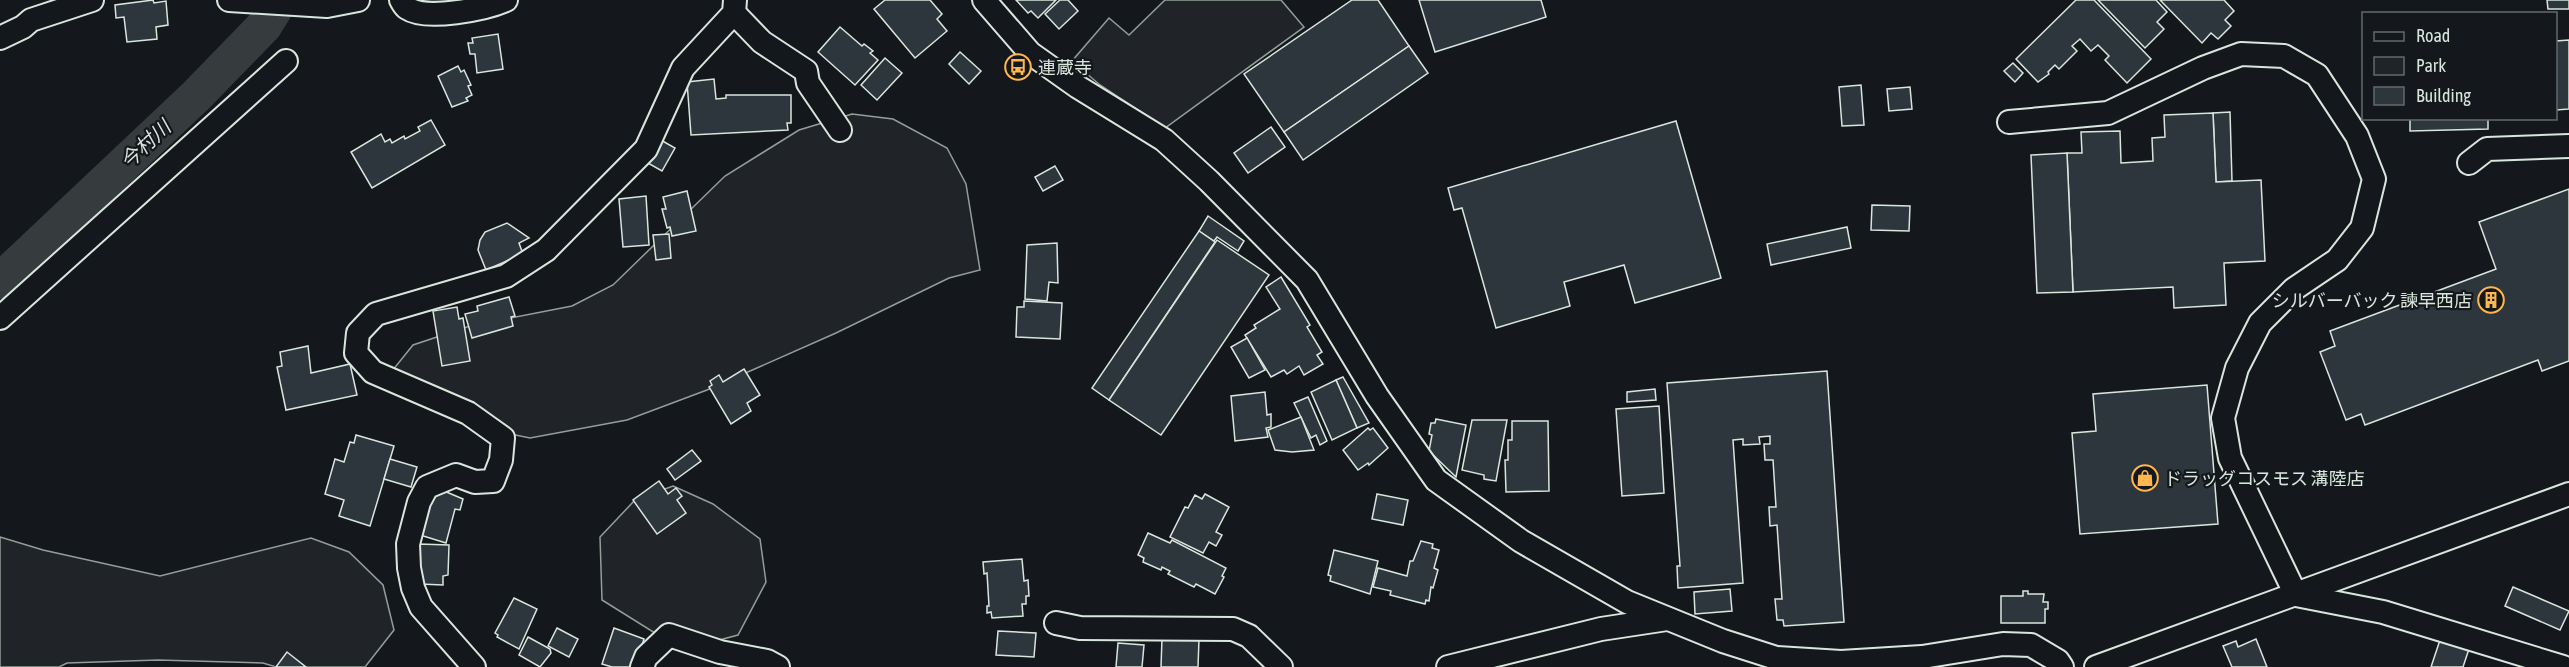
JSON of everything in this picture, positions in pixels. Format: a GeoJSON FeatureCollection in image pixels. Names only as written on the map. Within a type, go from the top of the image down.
{"type":"FeatureCollection","features":[{"type":"Feature","properties":{"kind":"street"},"geometry":{"type":"LineString","coordinates":[[234,1],[322,3],[358,0]]}},
{"type":"Feature","properties":{"kind":"street"},"geometry":{"type":"LineString","coordinates":[[401,0],[407,8],[438,14],[492,7],[506,0]]}},
{"type":"Feature","properties":{"kind":"street"},"geometry":{"type":"LineString","coordinates":[[984,0],[1030,53],[1078,87],[1164,140],[1209,181],[1306,280],[1377,396],[1436,480],[1521,541],[1627,602],[1723,641],[1776,658],[1864,661],[1922,657],[2003,644],[2031,645],[2062,667]]}},
{"type":"Feature","properties":{"kind":"street"},"geometry":{"type":"LineString","coordinates":[[0,38],[23,27],[31,20],[82,2]]}},
{"type":"Feature","properties":{"kind":"street"},"geometry":{"type":"LineString","coordinates":[[474,667],[421,607],[413,588],[408,544],[419,501],[427,487],[456,475],[475,482],[493,481],[501,460],[503,438],[468,413],[373,372],[356,353],[358,333],[376,314],[506,276],[546,250],[646,149],[683,68],[734,6],[762,42],[806,71],[808,83],[840,130]]}},
{"type":"Feature","properties":{"kind":"street"},"geometry":{"type":"LineString","coordinates":[[0,18],[23,27]]}},
{"type":"Feature","properties":{"kind":"street"},"geometry":{"type":"LineString","coordinates":[[2009,122],[2108,113],[2203,68],[2241,54],[2284,56],[2317,75],[2356,135],[2374,179],[2362,228],[2337,260],[2294,289],[2260,323],[2237,368],[2223,418],[2230,458],[2296,595]]}},
{"type":"Feature","properties":{"kind":"street"},"geometry":{"type":"LineString","coordinates":[[0,318],[286,61]]}},
{"type":"Feature","properties":{"kind":"street"},"geometry":{"type":"LineString","coordinates":[[2469,163],[2487,149],[2569,146]]}},
{"type":"Feature","properties":{"kind":"street"},"geometry":{"type":"LineString","coordinates":[[2096,667],[2569,494]]}},
{"type":"Feature","properties":{"kind":"street"},"geometry":{"type":"LineString","coordinates":[[2296,595],[2383,612],[2563,667]]}},
{"type":"Feature","properties":{"kind":"street"},"geometry":{"type":"LineString","coordinates":[[1448,667],[1601,629],[1667,619]]}},
{"type":"Feature","properties":{"kind":"street"},"geometry":{"type":"LineString","coordinates":[[1056,623],[1080,628],[1233,629],[1249,636],[1281,667]]}},
{"type":"Feature","properties":{"kind":"street"},"geometry":{"type":"LineString","coordinates":[[642,667],[646,657],[669,635],[720,652],[766,661],[778,667]]}},
{"type":"Feature","properties":{"kind":"green space"},"geometry":{"type":"Polygon","coordinates":[[[1165,0],[1281,0],[1304,27],[1165,128],[1100,85],[1072,61],[1109,18],[1129,35],[1165,0]]]}},
{"type":"Feature","properties":{"kind":"green space"},"geometry":{"type":"Polygon","coordinates":[[[852,114],[893,119],[947,148],[966,184],[980,270],[949,278],[836,333],[707,390],[627,420],[530,438],[477,427],[392,371],[413,345],[470,326],[572,306],[613,285],[725,176],[799,130],[852,114]]]}},
{"type":"Feature","properties":{"kind":"green space"},"geometry":{"type":"Polygon","coordinates":[[[673,486],[713,504],[760,539],[766,582],[738,635],[682,650],[602,600],[600,537],[635,500],[673,486]]]}},
{"type":"Feature","properties":{"kind":"green space"},"geometry":{"type":"Polygon","coordinates":[[[0,537],[43,550],[160,576],[311,538],[349,552],[383,585],[394,630],[365,667],[276,667],[263,663],[158,660],[67,663],[59,667],[0,667],[0,537]]]}},
{"type":"Feature","properties":{"kind":"building"},"geometry":{"type":"Polygon","coordinates":[[[153,0],[154,3],[166,1],[168,25],[156,27],[157,39],[127,42],[124,17],[116,18],[115,5],[153,0]]]}},
{"type":"Feature","properties":{"kind":"building"},"geometry":{"type":"Polygon","coordinates":[[[885,0],[930,0],[942,14],[937,19],[947,31],[915,58],[874,9],[885,0]]]}},
{"type":"Feature","properties":{"kind":"building"},"geometry":{"type":"Polygon","coordinates":[[[1016,0],[1056,0],[1038,18],[1031,11],[1028,13],[1016,0]]]}},
{"type":"Feature","properties":{"kind":"building"},"geometry":{"type":"Polygon","coordinates":[[[1060,0],[1068,0],[1078,11],[1059,29],[1045,14],[1060,0]]]}},
{"type":"Feature","properties":{"kind":"building"},"geometry":{"type":"Polygon","coordinates":[[[1352,0],[1378,0],[1409,46],[1284,132],[1244,74],[1352,0]]]}},
{"type":"Feature","properties":{"kind":"building"},"geometry":{"type":"Polygon","coordinates":[[[1419,0],[1541,0],[1546,17],[1435,52],[1419,0]]]}},
{"type":"Feature","properties":{"kind":"building"},"geometry":{"type":"Polygon","coordinates":[[[2076,0],[2094,0],[2151,59],[2127,83],[2105,60],[2109,56],[2098,45],[2091,51],[2080,39],[2072,46],[2077,51],[2059,69],[2055,65],[2048,72],[2049,74],[2038,82],[2016,59],[2076,0]]]}},
{"type":"Feature","properties":{"kind":"building"},"geometry":{"type":"Polygon","coordinates":[[[2098,0],[2156,0],[2167,12],[2157,22],[2164,29],[2145,48],[2098,0]]]}},
{"type":"Feature","properties":{"kind":"building"},"geometry":{"type":"Polygon","coordinates":[[[2160,0],[2224,0],[2234,11],[2225,20],[2231,26],[2218,39],[2211,33],[2202,43],[2160,0]]]}},
{"type":"Feature","properties":{"kind":"building"},"geometry":{"type":"Polygon","coordinates":[[[2547,0],[2569,0],[2569,9],[2548,9],[2547,0]]]}},
{"type":"Feature","properties":{"kind":"building"},"geometry":{"type":"Polygon","coordinates":[[[840,27],[862,46],[864,44],[873,51],[870,53],[878,60],[855,85],[818,52],[840,27]]]}},
{"type":"Feature","properties":{"kind":"building"},"geometry":{"type":"Polygon","coordinates":[[[498,34],[503,69],[477,73],[475,54],[470,54],[468,43],[473,43],[472,38],[498,34]]]}},
{"type":"Feature","properties":{"kind":"building"},"geometry":{"type":"Polygon","coordinates":[[[2569,40],[2569,109],[2557,110],[2557,41],[2569,40]]]}},
{"type":"Feature","properties":{"kind":"building"},"geometry":{"type":"Polygon","coordinates":[[[1409,46],[1428,73],[1303,160],[1284,132],[1409,46]]]}},
{"type":"Feature","properties":{"kind":"building"},"geometry":{"type":"Polygon","coordinates":[[[960,52],[981,71],[969,84],[949,64],[960,52]]]}},
{"type":"Feature","properties":{"kind":"building"},"geometry":{"type":"Polygon","coordinates":[[[885,58],[902,73],[877,100],[861,85],[885,58]]]}},
{"type":"Feature","properties":{"kind":"building"},"geometry":{"type":"Polygon","coordinates":[[[2013,63],[2023,73],[2015,82],[2004,71],[2013,63]]]}},
{"type":"Feature","properties":{"kind":"building"},"geometry":{"type":"Polygon","coordinates":[[[458,66],[461,72],[464,70],[471,85],[468,86],[472,95],[466,98],[468,101],[452,107],[438,76],[458,66]]]}},
{"type":"Feature","properties":{"kind":"building"},"geometry":{"type":"Polygon","coordinates":[[[714,79],[716,99],[726,98],[726,95],[791,95],[791,123],[787,123],[788,130],[691,135],[687,82],[714,79]]]}},
{"type":"Feature","properties":{"kind":"building"},"geometry":{"type":"Polygon","coordinates":[[[1861,85],[1864,125],[1842,126],[1839,87],[1861,85]]]}},
{"type":"Feature","properties":{"kind":"building"},"geometry":{"type":"Polygon","coordinates":[[[1910,87],[1912,109],[1889,111],[1887,89],[1910,87]]]}},
{"type":"Feature","properties":{"kind":"building"},"geometry":{"type":"Polygon","coordinates":[[[2230,112],[2232,181],[2216,182],[2213,113],[2230,112]]]}},
{"type":"Feature","properties":{"kind":"building"},"geometry":{"type":"Polygon","coordinates":[[[2213,113],[2216,182],[2261,180],[2265,261],[2224,263],[2226,305],[2174,308],[2173,287],[2073,292],[2067,153],[2082,153],[2081,132],[2120,131],[2121,163],[2153,161],[2152,138],[2165,137],[2164,115],[2213,113]]]}},
{"type":"Feature","properties":{"kind":"building"},"geometry":{"type":"Polygon","coordinates":[[[431,120],[445,145],[372,188],[351,152],[381,134],[385,142],[390,139],[392,143],[404,136],[405,139],[420,131],[418,127],[431,120]]]}},
{"type":"Feature","properties":{"kind":"building"},"geometry":{"type":"Polygon","coordinates":[[[2410,120],[2488,120],[2488,129],[2410,131],[2410,120]]]}},
{"type":"Feature","properties":{"kind":"building"},"geometry":{"type":"Polygon","coordinates":[[[1676,121],[1721,278],[1635,303],[1624,265],[1564,282],[1570,306],[1496,328],[1462,208],[1454,210],[1448,188],[1676,121]]]}},
{"type":"Feature","properties":{"kind":"building"},"geometry":{"type":"Polygon","coordinates":[[[1271,127],[1285,147],[1248,173],[1234,153],[1271,127]]]}},
{"type":"Feature","properties":{"kind":"building"},"geometry":{"type":"Polygon","coordinates":[[[659,139],[675,148],[662,171],[646,162],[659,139]]]}},
{"type":"Feature","properties":{"kind":"building"},"geometry":{"type":"Polygon","coordinates":[[[2067,153],[2073,292],[2037,293],[2031,155],[2067,153]]]}},
{"type":"Feature","properties":{"kind":"building"},"geometry":{"type":"Polygon","coordinates":[[[1055,166],[1063,180],[1043,191],[1035,177],[1055,166]]]}},
{"type":"Feature","properties":{"kind":"building","name":"シルバーバック 諫早西店"},"geometry":{"type":"Polygon","coordinates":[[[2569,189],[2569,361],[2542,371],[2538,360],[2365,425],[2361,414],[2346,420],[2320,352],[2335,346],[2330,331],[2496,269],[2479,222],[2569,189]]]}},
{"type":"Feature","properties":{"kind":"building"},"geometry":{"type":"Polygon","coordinates":[[[687,191],[696,231],[672,236],[670,227],[667,228],[662,209],[666,209],[663,197],[687,191]]]}},
{"type":"Feature","properties":{"kind":"building"},"geometry":{"type":"Polygon","coordinates":[[[646,196],[649,245],[623,247],[619,199],[646,196]]]}},
{"type":"Feature","properties":{"kind":"building"},"geometry":{"type":"Polygon","coordinates":[[[1872,205],[1910,206],[1909,231],[1871,230],[1872,205]]]}},
{"type":"Feature","properties":{"kind":"building"},"geometry":{"type":"Polygon","coordinates":[[[1208,216],[1244,241],[1238,251],[1217,237],[1214,241],[1199,231],[1208,216]]]}},
{"type":"Feature","properties":{"kind":"building"},"geometry":{"type":"Polygon","coordinates":[[[507,223],[529,238],[519,243],[523,254],[486,270],[478,250],[480,240],[485,232],[507,223]]]}},
{"type":"Feature","properties":{"kind":"building"},"geometry":{"type":"Polygon","coordinates":[[[1847,227],[1851,248],[1771,265],[1767,244],[1847,227]]]}},
{"type":"Feature","properties":{"kind":"building"},"geometry":{"type":"Polygon","coordinates":[[[1199,231],[1215,242],[1109,400],[1092,388],[1199,231]]]}},
{"type":"Feature","properties":{"kind":"building"},"geometry":{"type":"Polygon","coordinates":[[[669,234],[671,258],[656,260],[653,235],[669,234]]]}},
{"type":"Feature","properties":{"kind":"building"},"geometry":{"type":"Polygon","coordinates":[[[1217,240],[1269,275],[1161,435],[1109,400],[1217,240]]]}},
{"type":"Feature","properties":{"kind":"building"},"geometry":{"type":"Polygon","coordinates":[[[1057,243],[1058,283],[1049,282],[1047,301],[1025,299],[1027,245],[1057,243]]]}},
{"type":"Feature","properties":{"kind":"building"},"geometry":{"type":"Polygon","coordinates":[[[1281,277],[1310,325],[1307,327],[1322,352],[1317,355],[1323,364],[1304,375],[1299,366],[1287,374],[1284,370],[1271,377],[1245,335],[1256,328],[1254,325],[1280,309],[1266,287],[1281,277]]]}},
{"type":"Feature","properties":{"kind":"building"},"geometry":{"type":"Polygon","coordinates":[[[509,297],[515,316],[511,317],[513,326],[472,338],[465,314],[478,311],[477,306],[509,297]]]}},
{"type":"Feature","properties":{"kind":"building"},"geometry":{"type":"Polygon","coordinates":[[[1024,301],[1062,303],[1060,339],[1016,337],[1017,307],[1024,307],[1024,301]]]}},
{"type":"Feature","properties":{"kind":"building"},"geometry":{"type":"Polygon","coordinates":[[[457,307],[459,319],[463,318],[470,361],[442,366],[433,311],[457,307]]]}},
{"type":"Feature","properties":{"kind":"building"},"geometry":{"type":"Polygon","coordinates":[[[1247,338],[1265,370],[1249,378],[1231,347],[1247,338]]]}},
{"type":"Feature","properties":{"kind":"building"},"geometry":{"type":"Polygon","coordinates":[[[308,346],[311,373],[350,364],[357,395],[286,410],[277,367],[282,366],[280,352],[308,346]]]}},
{"type":"Feature","properties":{"kind":"building"},"geometry":{"type":"Polygon","coordinates":[[[744,369],[760,395],[747,403],[751,411],[731,424],[709,387],[712,385],[710,381],[719,375],[723,382],[744,369]]]}},
{"type":"Feature","properties":{"kind":"building"},"geometry":{"type":"Polygon","coordinates":[[[1827,371],[1844,622],[1784,626],[1783,620],[1777,620],[1775,599],[1782,599],[1777,525],[1770,526],[1769,507],[1776,507],[1773,460],[1765,460],[1764,444],[1770,444],[1770,436],[1759,437],[1760,444],[1743,445],[1743,439],[1733,440],[1743,583],[1678,588],[1677,566],[1680,566],[1667,383],[1827,371]]]}},
{"type":"Feature","properties":{"kind":"building"},"geometry":{"type":"Polygon","coordinates":[[[1343,377],[1369,423],[1357,428],[1336,380],[1343,377]]]}},
{"type":"Feature","properties":{"kind":"building"},"geometry":{"type":"Polygon","coordinates":[[[1336,380],[1357,428],[1332,440],[1311,392],[1336,380]]]}},
{"type":"Feature","properties":{"kind":"building","name":"ドラッグコスモス 溝陸店"},"geometry":{"type":"Polygon","coordinates":[[[2207,385],[2218,524],[2080,534],[2072,433],[2096,431],[2093,394],[2207,385]]]}},
{"type":"Feature","properties":{"kind":"building"},"geometry":{"type":"Polygon","coordinates":[[[1655,389],[1656,400],[1627,402],[1627,392],[1655,389]]]}},
{"type":"Feature","properties":{"kind":"building"},"geometry":{"type":"Polygon","coordinates":[[[1265,392],[1267,415],[1271,414],[1271,427],[1266,428],[1268,437],[1235,441],[1231,396],[1265,392]]]}},
{"type":"Feature","properties":{"kind":"building"},"geometry":{"type":"Polygon","coordinates":[[[1308,397],[1327,441],[1320,445],[1316,435],[1311,438],[1294,403],[1308,397]]]}},
{"type":"Feature","properties":{"kind":"building"},"geometry":{"type":"Polygon","coordinates":[[[1659,406],[1664,493],[1622,496],[1616,409],[1659,406]]]}},
{"type":"Feature","properties":{"kind":"building"},"geometry":{"type":"Polygon","coordinates":[[[1301,417],[1314,450],[1292,452],[1275,450],[1268,430],[1301,417]]]}},
{"type":"Feature","properties":{"kind":"building"},"geometry":{"type":"Polygon","coordinates":[[[1436,419],[1466,425],[1456,477],[1429,451],[1432,435],[1429,434],[1431,423],[1435,423],[1436,419]]]}},
{"type":"Feature","properties":{"kind":"building"},"geometry":{"type":"Polygon","coordinates":[[[1472,420],[1507,420],[1496,481],[1484,479],[1484,475],[1462,470],[1472,420]]]}},
{"type":"Feature","properties":{"kind":"building"},"geometry":{"type":"Polygon","coordinates":[[[1512,421],[1548,421],[1549,491],[1506,492],[1505,460],[1508,460],[1508,440],[1512,440],[1512,421]]]}},
{"type":"Feature","properties":{"kind":"building"},"geometry":{"type":"Polygon","coordinates":[[[1368,428],[1370,430],[1373,428],[1388,448],[1369,465],[1368,463],[1358,470],[1343,450],[1368,428]]]}},
{"type":"Feature","properties":{"kind":"building"},"geometry":{"type":"Polygon","coordinates":[[[356,435],[394,446],[370,526],[339,516],[344,500],[325,494],[335,459],[344,462],[350,442],[354,443],[356,435]]]}},
{"type":"Feature","properties":{"kind":"building"},"geometry":{"type":"Polygon","coordinates":[[[692,450],[701,461],[675,480],[667,469],[692,450]]]}},
{"type":"Feature","properties":{"kind":"building"},"geometry":{"type":"Polygon","coordinates":[[[390,459],[417,467],[411,487],[384,479],[390,459]]]}},
{"type":"Feature","properties":{"kind":"building"},"geometry":{"type":"Polygon","coordinates":[[[659,481],[668,494],[676,488],[682,496],[677,500],[686,513],[657,534],[633,500],[659,481]]]}},
{"type":"Feature","properties":{"kind":"building"},"geometry":{"type":"Polygon","coordinates":[[[437,488],[463,499],[460,510],[455,509],[446,543],[420,535],[432,492],[437,488]]]}},
{"type":"Feature","properties":{"kind":"building"},"geometry":{"type":"Polygon","coordinates":[[[1205,494],[1229,507],[1216,532],[1222,535],[1216,546],[1209,542],[1203,553],[1170,537],[1185,507],[1188,508],[1195,495],[1202,499],[1205,494]]]}},
{"type":"Feature","properties":{"kind":"building"},"geometry":{"type":"Polygon","coordinates":[[[1377,494],[1408,500],[1403,525],[1372,519],[1377,494]]]}},
{"type":"Feature","properties":{"kind":"building"},"geometry":{"type":"Polygon","coordinates":[[[1148,533],[1170,543],[1172,540],[1226,568],[1215,594],[1168,574],[1170,571],[1162,567],[1161,570],[1143,562],[1144,558],[1138,555],[1148,533]]]}},
{"type":"Feature","properties":{"kind":"building"},"geometry":{"type":"Polygon","coordinates":[[[1421,541],[1433,544],[1432,548],[1439,550],[1434,568],[1438,570],[1433,588],[1431,587],[1429,601],[1426,600],[1425,604],[1390,595],[1391,591],[1373,587],[1378,568],[1407,576],[1410,561],[1413,561],[1421,541]]]}},
{"type":"Feature","properties":{"kind":"building"},"geometry":{"type":"Polygon","coordinates":[[[419,544],[449,545],[448,575],[443,576],[443,585],[420,584],[419,544]]]}},
{"type":"Feature","properties":{"kind":"building"},"geometry":{"type":"Polygon","coordinates":[[[1334,550],[1378,561],[1370,594],[1330,581],[1331,576],[1328,575],[1334,550]]]}},
{"type":"Feature","properties":{"kind":"building"},"geometry":{"type":"Polygon","coordinates":[[[1022,559],[1024,581],[1028,580],[1029,596],[1026,596],[1026,604],[1022,604],[1023,616],[992,618],[991,612],[987,613],[987,606],[989,606],[987,573],[984,574],[983,562],[1022,559]]]}},
{"type":"Feature","properties":{"kind":"building"},"geometry":{"type":"Polygon","coordinates":[[[2513,587],[2569,611],[2560,630],[2505,606],[2513,587]]]}},
{"type":"Feature","properties":{"kind":"building"},"geometry":{"type":"Polygon","coordinates":[[[1730,589],[1732,611],[1695,614],[1694,592],[1730,589]]]}},
{"type":"Feature","properties":{"kind":"building"},"geometry":{"type":"Polygon","coordinates":[[[2023,591],[2028,591],[2028,594],[2044,594],[2043,602],[2048,602],[2048,609],[2045,609],[2045,623],[2001,623],[2001,596],[2023,596],[2023,591]]]}},
{"type":"Feature","properties":{"kind":"building"},"geometry":{"type":"Polygon","coordinates":[[[514,598],[537,609],[519,649],[497,637],[495,633],[514,598]]]}},
{"type":"Feature","properties":{"kind":"building"},"geometry":{"type":"Polygon","coordinates":[[[557,628],[578,639],[569,657],[548,646],[557,628]]]}},
{"type":"Feature","properties":{"kind":"building"},"geometry":{"type":"Polygon","coordinates":[[[614,628],[644,639],[635,667],[612,667],[602,664],[614,628]]]}},
{"type":"Feature","properties":{"kind":"building"},"geometry":{"type":"Polygon","coordinates":[[[998,631],[1036,633],[1034,657],[996,655],[998,631]]]}},
{"type":"Feature","properties":{"kind":"building"},"geometry":{"type":"Polygon","coordinates":[[[528,637],[550,649],[551,653],[540,667],[519,655],[528,637]]]}},
{"type":"Feature","properties":{"kind":"building"},"geometry":{"type":"Polygon","coordinates":[[[1162,638],[1199,639],[1198,667],[1161,667],[1162,638]]]}},
{"type":"Feature","properties":{"kind":"building"},"geometry":{"type":"Polygon","coordinates":[[[2256,639],[2267,667],[2232,667],[2223,646],[2236,641],[2238,647],[2256,639]]]}},
{"type":"Feature","properties":{"kind":"building"},"geometry":{"type":"Polygon","coordinates":[[[2440,640],[2469,649],[2463,667],[2431,667],[2440,640]]]}},
{"type":"Feature","properties":{"kind":"building"},"geometry":{"type":"Polygon","coordinates":[[[1118,643],[1144,645],[1142,667],[1116,667],[1118,643]]]}},
{"type":"Feature","properties":{"kind":"building"},"geometry":{"type":"Polygon","coordinates":[[[287,652],[306,667],[276,667],[287,652]]]}},
{"type":"Feature","properties":{"kind":"waterway","name":"今村川"},"geometry":{"type":"LineString","coordinates":[[0,281],[196,96],[264,26],[280,0]]}},
{"type":"Feature","properties":{"kind":"place","name":"連蔵寺"},"geometry":{"type":"Point","coordinates":[1018,67]}},
{"type":"Feature","properties":{"kind":"place","name":"シルバーバック 諫早西店"},"geometry":{"type":"Point","coordinates":[2491,300]}},
{"type":"Feature","properties":{"kind":"place","name":"ドラッグコスモス 溝陸店"},"geometry":{"type":"Point","coordinates":[2145,478]}}]}
